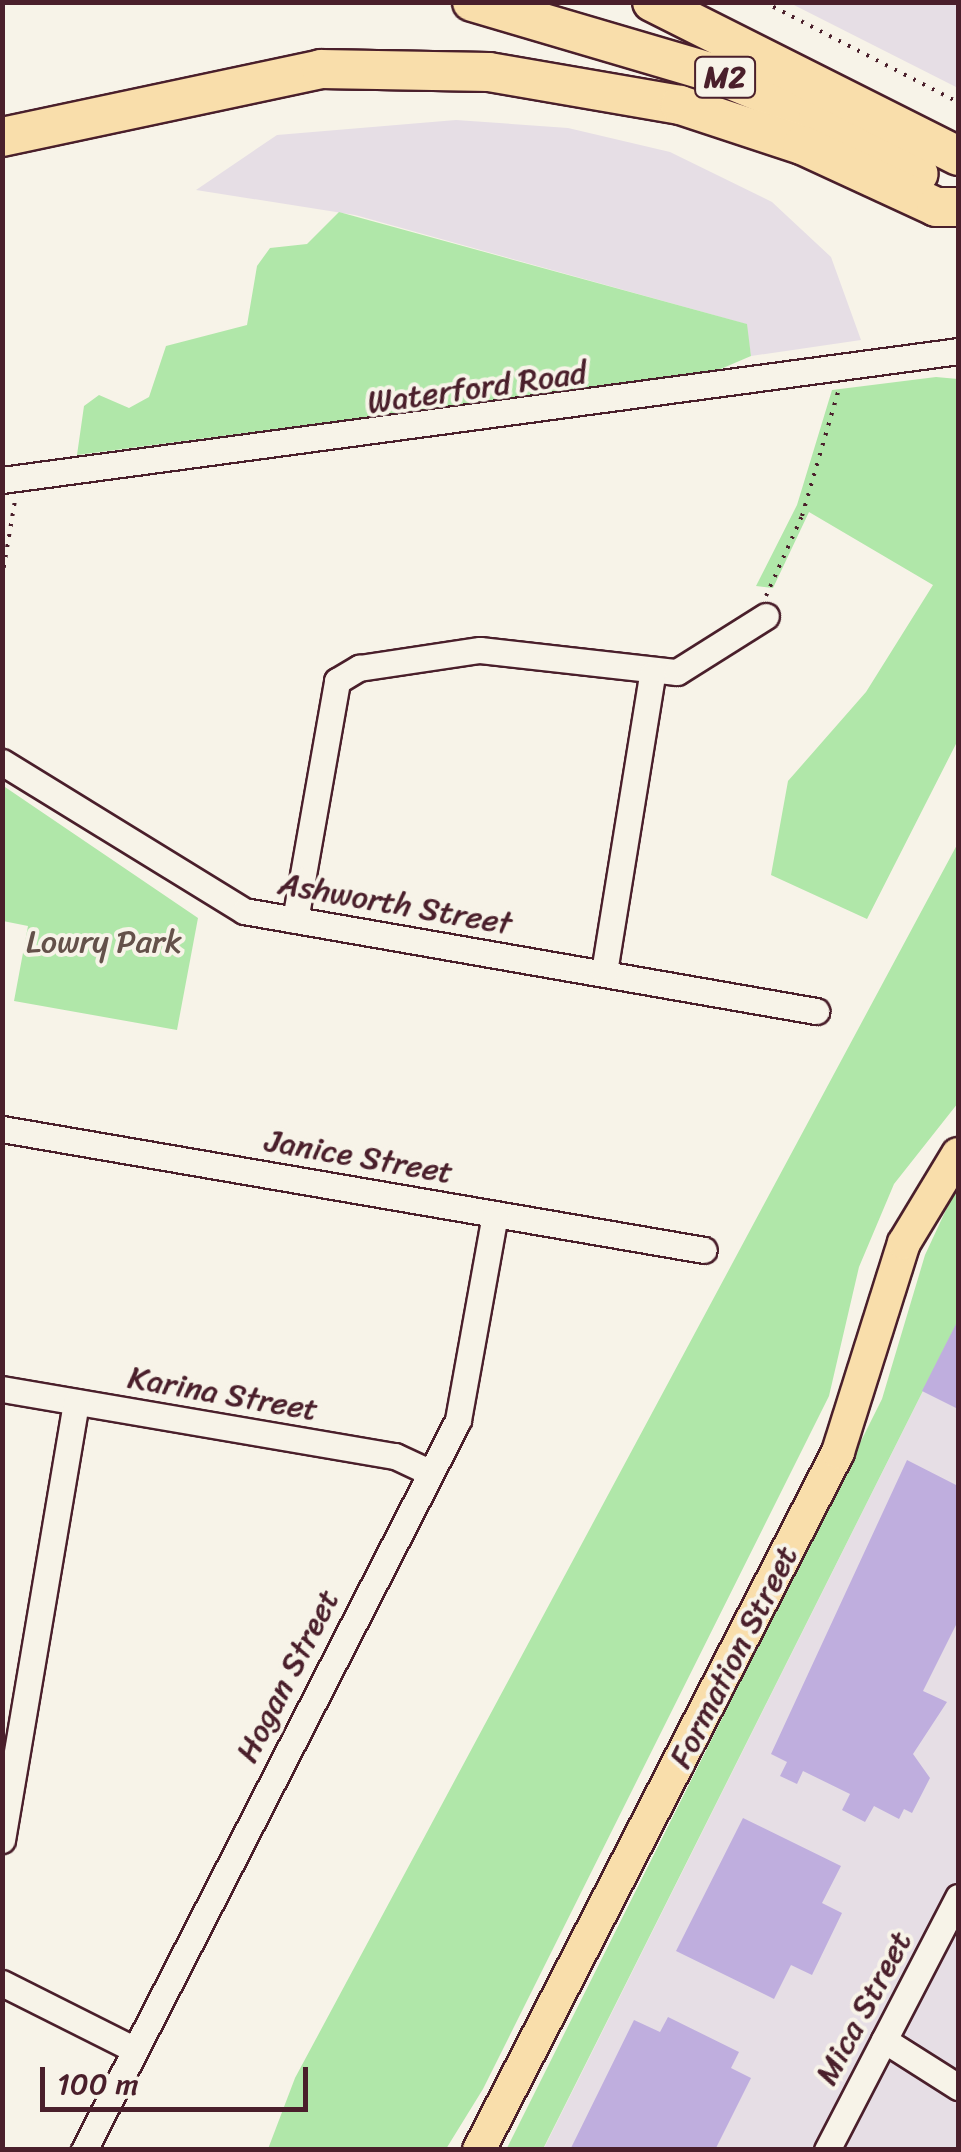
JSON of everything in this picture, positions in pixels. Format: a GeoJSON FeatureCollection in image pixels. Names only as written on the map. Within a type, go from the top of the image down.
{"type":"FeatureCollection","features":[{"type":"Feature","properties":{"kind":"highway","name":"M2"},"geometry":{"type":"LineString","coordinates":[[472,2],[610,36],[772,96],[958,204]]}},
{"type":"Feature","properties":{"kind":"highway","name":"M2"},"geometry":{"type":"LineString","coordinates":[[652,2],[958,156]]}},
{"type":"Feature","properties":{"kind":"highway"},"geometry":{"type":"LineString","coordinates":[[2,137],[321,70],[489,72],[680,106],[802,145],[936,207],[958,204]]}},
{"type":"Feature","properties":{"kind":"main road","name":"Formation Street"},"geometry":{"type":"LineString","coordinates":[[479,2150],[838,1452],[904,1243],[958,1154]]}},
{"type":"Feature","properties":{"kind":"street","name":"Waterford Road"},"geometry":{"type":"LineString","coordinates":[[10,480],[950,353]]}},
{"type":"Feature","properties":{"kind":"street"},"geometry":{"type":"LineString","coordinates":[[295,920],[336,681],[359,668],[480,650],[652,674],[705,661],[766,616]]}},
{"type":"Feature","properties":{"kind":"street"},"geometry":{"type":"LineString","coordinates":[[604,972],[652,674]]}},
{"type":"Feature","properties":{"kind":"street","name":"Ashworth Street"},"geometry":{"type":"LineString","coordinates":[[2,762],[29,770],[216,898],[295,920],[816,1011]]}},
{"type":"Feature","properties":{"kind":"street","name":"Janice Street"},"geometry":{"type":"LineString","coordinates":[[2,1129],[704,1250]]}},
{"type":"Feature","properties":{"kind":"street","name":"Hogan Street"},"geometry":{"type":"LineString","coordinates":[[84,2150],[458,1420],[495,1214]]}},
{"type":"Feature","properties":{"kind":"street","name":"Karina Street"},"geometry":{"type":"LineString","coordinates":[[2,1389],[395,1456],[429,1472]]}},
{"type":"Feature","properties":{"kind":"street"},"geometry":{"type":"LineString","coordinates":[[2,1840],[76,1402]]}},
{"type":"Feature","properties":{"kind":"street","name":"Mica Street"},"geometry":{"type":"LineString","coordinates":[[827,2150],[958,1897]]}},
{"type":"Feature","properties":{"kind":"street"},"geometry":{"type":"LineString","coordinates":[[2,1983],[134,2049]]}},
{"type":"Feature","properties":{"kind":"street"},"geometry":{"type":"LineString","coordinates":[[884,2040],[958,2087]]}},
{"type":"Feature","properties":{"kind":"path"},"geometry":{"type":"LineString","coordinates":[[764,2],[958,102]]}},
{"type":"Feature","properties":{"kind":"path"},"geometry":{"type":"LineString","coordinates":[[766,616],[766,584],[802,516],[842,367]]}},
{"type":"Feature","properties":{"kind":"path"},"geometry":{"type":"LineString","coordinates":[[2,578],[10,480]]}},
{"type":"Feature","properties":{"kind":"shaded area"},"geometry":{"type":"Polygon","coordinates":[[[790,3],[958,3],[958,88],[790,3]]]}},
{"type":"Feature","properties":{"kind":"shaded area"},"geometry":{"type":"Polygon","coordinates":[[[456,120],[568,128],[670,152],[772,202],[831,257],[861,340],[751,356],[746,324],[355,215],[196,190],[277,135],[456,120]]]}},
{"type":"Feature","properties":{"kind":"shaded area"},"geometry":{"type":"Polygon","coordinates":[[[958,1321],[958,2149],[543,2150],[958,1321]]]}},
{"type":"Feature","properties":{"kind":"green space"},"geometry":{"type":"Polygon","coordinates":[[[339,212],[747,324],[751,356],[716,371],[77,455],[84,406],[99,395],[129,408],[149,397],[166,346],[247,325],[257,266],[270,248],[307,244],[339,212]]]}},
{"type":"Feature","properties":{"kind":"green space"},"geometry":{"type":"Polygon","coordinates":[[[936,377],[958,379],[958,740],[867,919],[771,875],[788,781],[866,692],[933,585],[809,512],[773,588],[756,586],[797,505],[832,390],[936,377]]]}},
{"type":"Feature","properties":{"kind":"green space","name":"Lowry Park"},"geometry":{"type":"Polygon","coordinates":[[[2,785],[198,918],[177,1030],[14,1001],[28,926],[3,921],[2,785]]]}},
{"type":"Feature","properties":{"kind":"green space"},"geometry":{"type":"Polygon","coordinates":[[[958,843],[958,1103],[894,1184],[859,1267],[829,1396],[483,2089],[446,2149],[268,2149],[295,2078],[958,843]]]}},
{"type":"Feature","properties":{"kind":"green space"},"geometry":{"type":"Polygon","coordinates":[[[958,1184],[958,1321],[543,2149],[506,2150],[882,1399],[925,1255],[958,1184]]]}},
{"type":"Feature","properties":{"kind":"building"},"geometry":{"type":"Polygon","coordinates":[[[958,1320],[958,1409],[922,1391],[958,1320]]]}},
{"type":"Feature","properties":{"kind":"building"},"geometry":{"type":"Polygon","coordinates":[[[907,1460],[958,1486],[958,1621],[923,1691],[947,1702],[913,1754],[930,1778],[912,1813],[904,1809],[899,1819],[874,1806],[865,1822],[842,1810],[850,1794],[803,1771],[797,1784],[780,1776],[787,1762],[771,1754],[907,1460]]]}},
{"type":"Feature","properties":{"kind":"building"},"geometry":{"type":"Polygon","coordinates":[[[743,1818],[841,1866],[822,1903],[842,1913],[812,1975],[791,1965],[774,1999],[676,1951],[743,1818]]]}},
{"type":"Feature","properties":{"kind":"building"},"geometry":{"type":"Polygon","coordinates":[[[668,2017],[739,2052],[731,2068],[751,2078],[715,2150],[570,2150],[634,2020],[660,2032],[668,2017]]]}}]}
